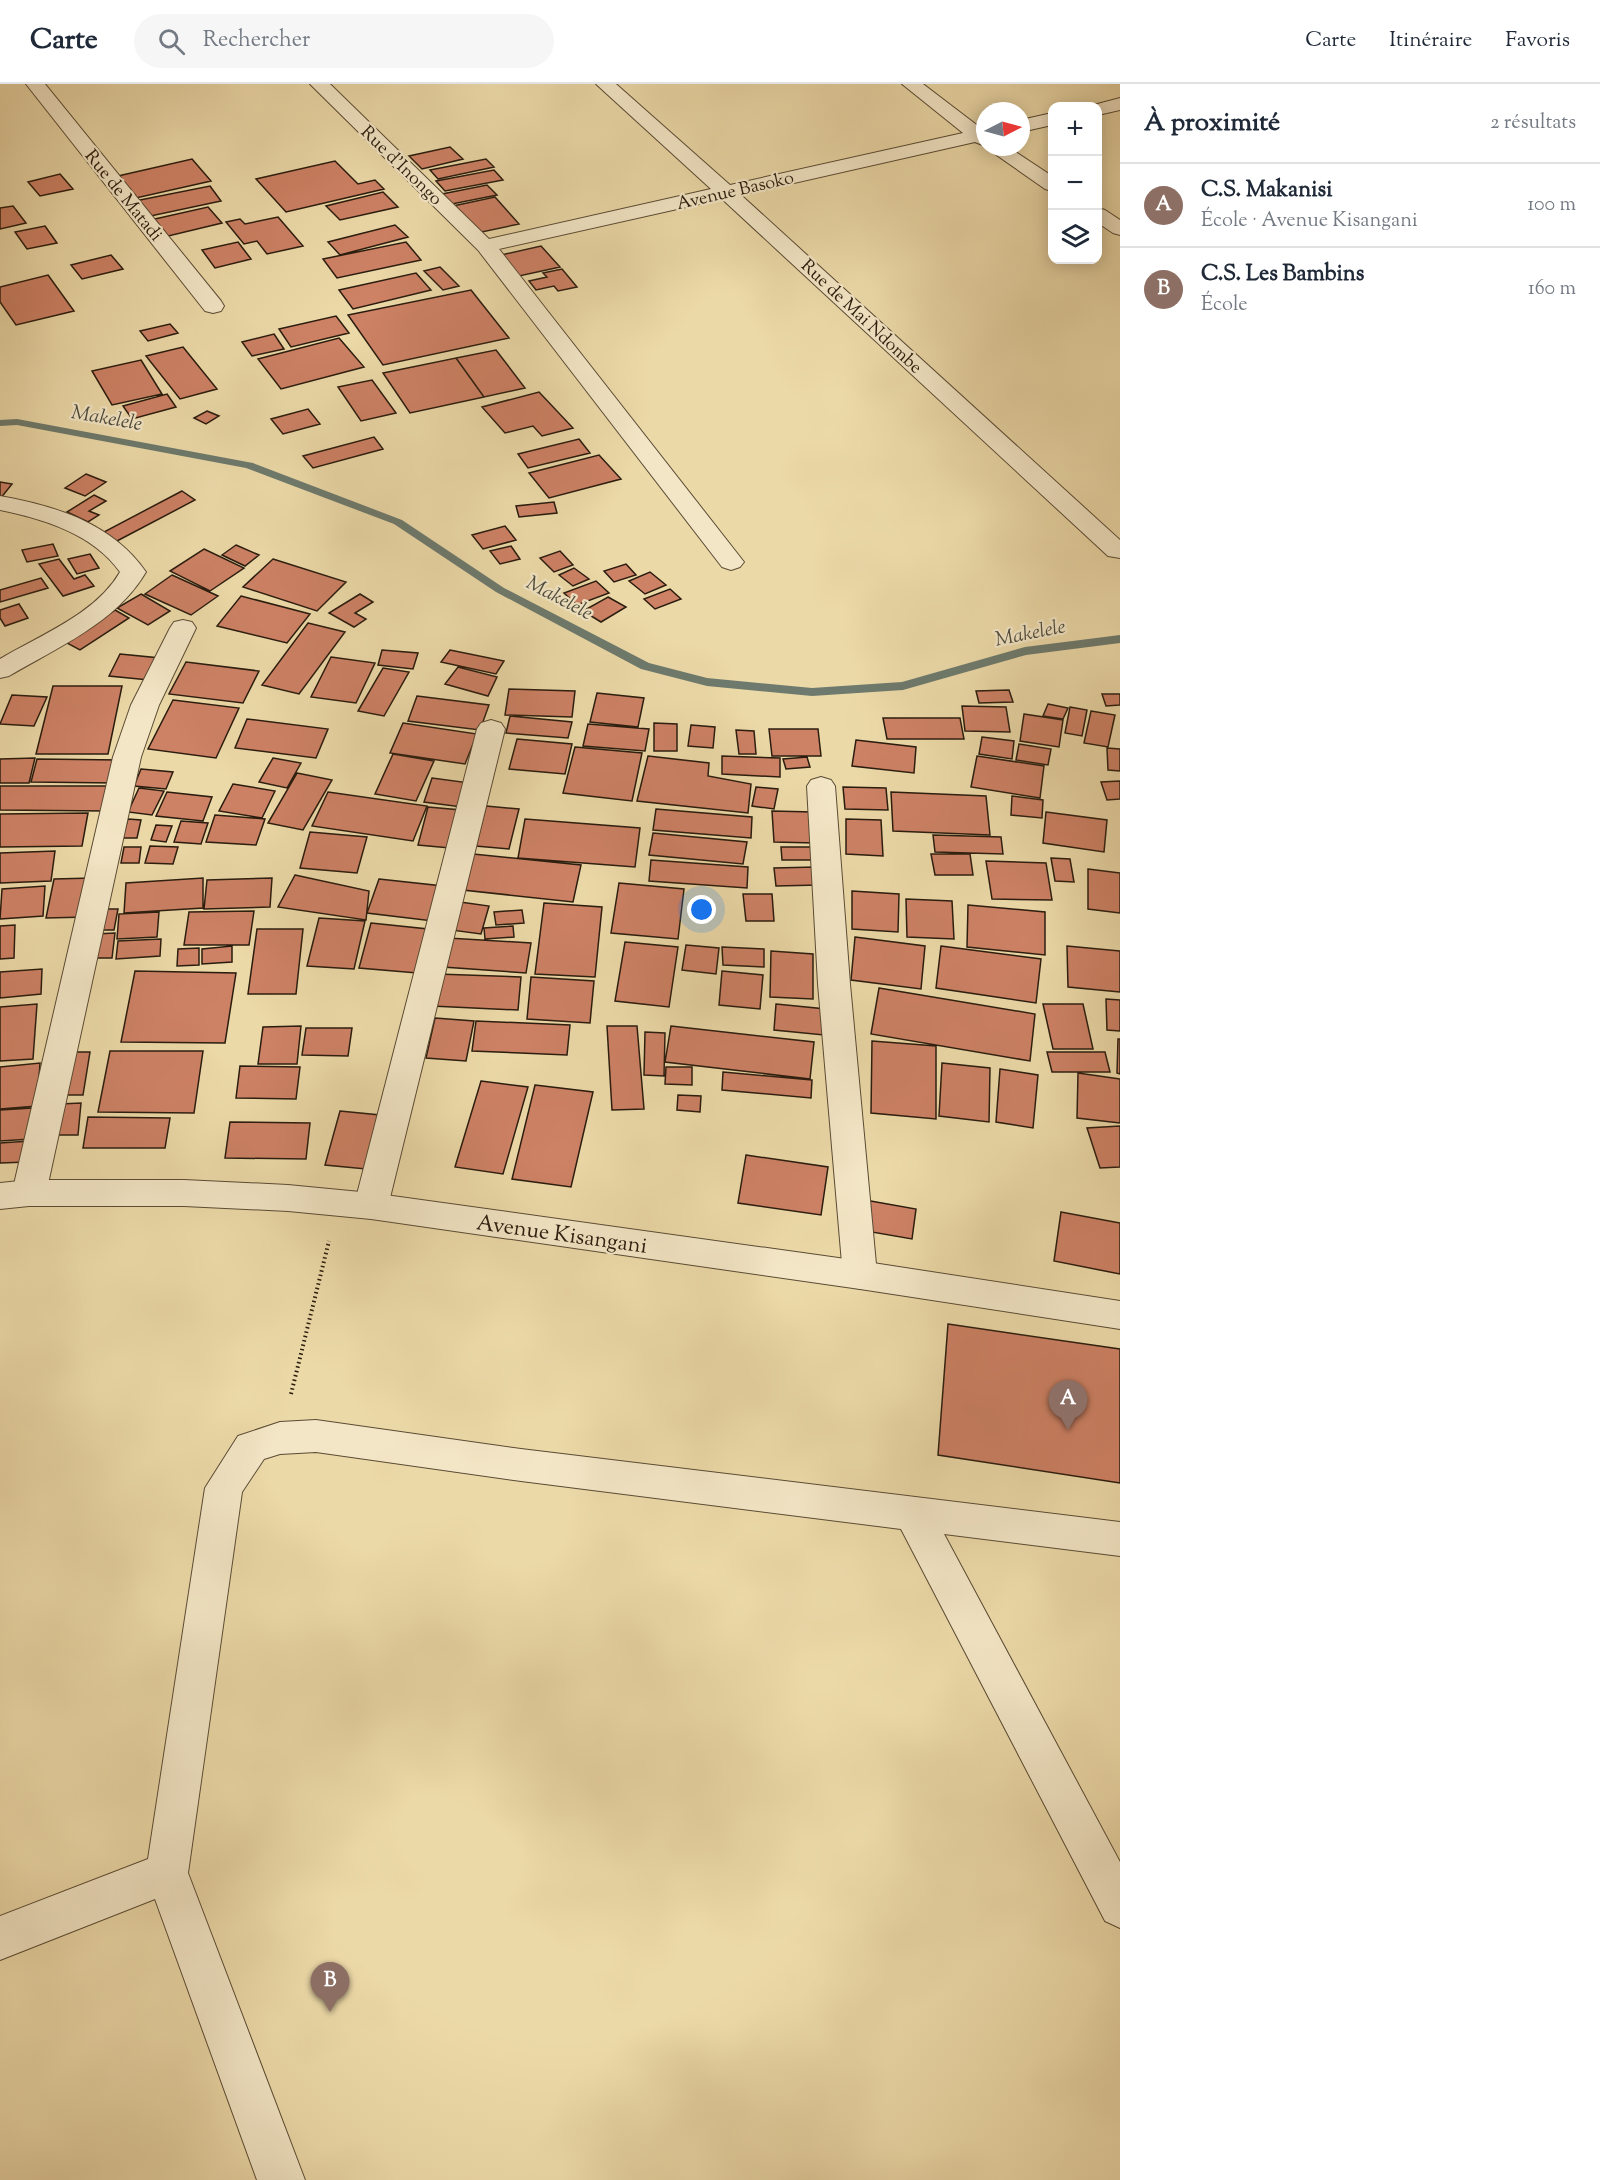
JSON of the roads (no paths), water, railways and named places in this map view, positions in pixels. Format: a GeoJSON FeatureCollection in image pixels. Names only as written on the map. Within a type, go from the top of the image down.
{"type":"FeatureCollection","features":[{"type":"Feature","properties":{"kind":"street","name":"Rue de Matadi"},"geometry":{"type":"LineString","coordinates":[[35,84],[213,306]]}},
{"type":"Feature","properties":{"kind":"street","name":"Rue d'Inongo"},"geometry":{"type":"LineString","coordinates":[[319,84],[485,246],[731,562]]}},
{"type":"Feature","properties":{"kind":"street","name":"Rue de Mai Ndombe"},"geometry":{"type":"LineString","coordinates":[[606,84],[1117,551]]}},
{"type":"Feature","properties":{"kind":"street"},"geometry":{"type":"LineString","coordinates":[[911,84],[976,132]]}},
{"type":"Feature","properties":{"kind":"street"},"geometry":{"type":"LineString","coordinates":[[1102,108],[1120,104]]}},
{"type":"Feature","properties":{"kind":"street"},"geometry":{"type":"LineString","coordinates":[[1030,124],[1048,120]]}},
{"type":"Feature","properties":{"kind":"street","name":"Avenue Basoko"},"geometry":{"type":"LineString","coordinates":[[485,246],[726,192],[976,141]]}},
{"type":"Feature","properties":{"kind":"street"},"geometry":{"type":"LineString","coordinates":[[1011,156],[1048,182]]}},
{"type":"Feature","properties":{"kind":"street"},"geometry":{"type":"LineString","coordinates":[[1102,217],[1120,229]]}},
{"type":"Feature","properties":{"kind":"street"},"geometry":{"type":"LineString","coordinates":[[0,503],[30,508],[105,542],[128,562],[133,572],[129,582],[118,594],[90,616],[0,670]]}},
{"type":"Feature","properties":{"kind":"street"},"geometry":{"type":"LineString","coordinates":[[14,1195],[127,757],[145,705],[183,628]]}},
{"type":"Feature","properties":{"kind":"street"},"geometry":{"type":"LineString","coordinates":[[355,1205],[491,729]]}},
{"type":"Feature","properties":{"kind":"street"},"geometry":{"type":"LineString","coordinates":[[821,786],[834,984],[860,1275]]}},
{"type":"Feature","properties":{"kind":"street","name":"Avenue Kisangani"},"geometry":{"type":"LineString","coordinates":[[14,1195],[184,1193],[288,1197],[860,1275],[1120,1315]]}},
{"type":"Feature","properties":{"kind":"street"},"geometry":{"type":"LineString","coordinates":[[281,2180],[167,1873],[224,1488],[251,1447],[280,1438],[316,1436],[521,1465],[1120,1539]]}},
{"type":"Feature","properties":{"kind":"street"},"geometry":{"type":"LineString","coordinates":[[913,1514],[1120,1906]]}},
{"type":"Feature","properties":{"kind":"street"},"geometry":{"type":"LineString","coordinates":[[0,1938],[167,1873]]}},
{"type":"Feature","properties":{"kind":"waterway","name":"Makelele"},"geometry":{"type":"LineString","coordinates":[[0,423],[17,422],[249,465],[398,522],[500,590],[645,666],[707,682],[812,692],[903,686],[1025,651],[1120,639]]}},
{"type":"Feature","properties":{"kind":"place","name":"C.S. Makanisi"},"geometry":{"type":"Point","coordinates":[1068,1430]}},
{"type":"Feature","properties":{"kind":"place","name":"C.S. Les Bambins"},"geometry":{"type":"Point","coordinates":[330,2012]}}]}
